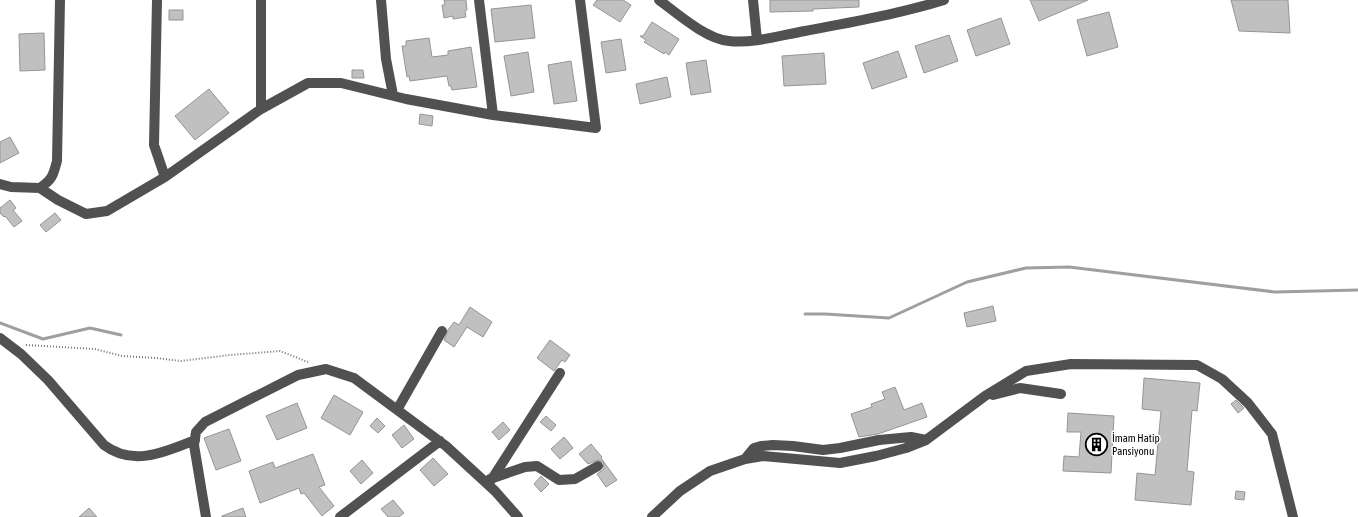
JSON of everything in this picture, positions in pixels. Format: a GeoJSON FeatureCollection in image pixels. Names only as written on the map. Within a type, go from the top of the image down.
{"type":"FeatureCollection","features":[{"type":"Feature","properties":{"kind":"street"},"geometry":{"type":"LineString","coordinates":[[40,188],[52,177],[57,161],[60,0]]}},
{"type":"Feature","properties":{"kind":"street"},"geometry":{"type":"LineString","coordinates":[[157,0],[154,145],[165,177]]}},
{"type":"Feature","properties":{"kind":"street"},"geometry":{"type":"LineString","coordinates":[[261,0],[261,110]]}},
{"type":"Feature","properties":{"kind":"street"},"geometry":{"type":"LineString","coordinates":[[381,0],[386,58],[393,95]]}},
{"type":"Feature","properties":{"kind":"street"},"geometry":{"type":"LineString","coordinates":[[479,0],[493,115]]}},
{"type":"Feature","properties":{"kind":"street"},"geometry":{"type":"LineString","coordinates":[[0,184],[10,187],[40,188],[58,200],[86,214],[107,210],[165,177],[261,110],[308,83],[341,83],[406,99],[493,115],[596,128],[580,0]]}},
{"type":"Feature","properties":{"kind":"street"},"geometry":{"type":"LineString","coordinates":[[659,0],[704,32],[729,41],[757,40],[914,10],[944,0]]}},
{"type":"Feature","properties":{"kind":"street"},"geometry":{"type":"LineString","coordinates":[[753,0],[757,40]]}},
{"type":"Feature","properties":{"kind":"street"},"geometry":{"type":"LineString","coordinates":[[397,410],[442,332]]}},
{"type":"Feature","properties":{"kind":"street"},"geometry":{"type":"LineString","coordinates":[[4,342],[48,380],[104,445],[114,452],[127,456],[153,455],[195,440]]}},
{"type":"Feature","properties":{"kind":"street"},"geometry":{"type":"LineString","coordinates":[[652,517],[680,490],[710,471],[745,459],[763,456],[840,463],[876,456],[926,440],[985,396],[1026,371],[1071,364],[1197,365],[1222,379],[1248,403],[1272,434],[1293,517]]}},
{"type":"Feature","properties":{"kind":"street"},"geometry":{"type":"LineString","coordinates":[[206,517],[194,445],[196,432],[205,422],[298,375],[326,369],[354,378],[440,441],[488,480],[518,517]]}},
{"type":"Feature","properties":{"kind":"street"},"geometry":{"type":"LineString","coordinates":[[488,480],[560,373]]}},
{"type":"Feature","properties":{"kind":"street"},"geometry":{"type":"LineString","coordinates":[[985,396],[1020,388],[1061,394]]}},
{"type":"Feature","properties":{"kind":"street"},"geometry":{"type":"LineString","coordinates":[[745,459],[754,448],[761,446],[793,446],[823,450],[879,440],[911,437],[926,440]]}},
{"type":"Feature","properties":{"kind":"street"},"geometry":{"type":"LineString","coordinates":[[340,517],[440,441]]}},
{"type":"Feature","properties":{"kind":"street"},"geometry":{"type":"LineString","coordinates":[[488,480],[525,467],[537,466],[559,480],[575,479],[598,466]]}},
{"type":"Feature","properties":{"kind":"path"},"geometry":{"type":"LineString","coordinates":[[4,342],[95,348],[122,356],[181,361],[280,351],[326,369]]}},
{"type":"Feature","properties":{"kind":"building"},"geometry":{"type":"Polygon","coordinates":[[[444,0],[466,0],[466,17],[453,19],[453,16],[444,18],[442,5],[445,5],[444,0]]]}},
{"type":"Feature","properties":{"kind":"building"},"geometry":{"type":"Polygon","coordinates":[[[597,0],[623,0],[631,5],[620,22],[593,5],[597,0]]]}},
{"type":"Feature","properties":{"kind":"building"},"geometry":{"type":"Polygon","coordinates":[[[770,0],[859,0],[859,7],[813,9],[813,11],[770,12],[770,0]]]}},
{"type":"Feature","properties":{"kind":"building"},"geometry":{"type":"Polygon","coordinates":[[[1030,0],[1088,0],[1039,21],[1030,0]]]}},
{"type":"Feature","properties":{"kind":"building"},"geometry":{"type":"Polygon","coordinates":[[[1231,0],[1288,0],[1290,33],[1239,31],[1231,0]]]}},
{"type":"Feature","properties":{"kind":"building"},"geometry":{"type":"Polygon","coordinates":[[[531,5],[535,38],[495,42],[491,9],[531,5]]]}},
{"type":"Feature","properties":{"kind":"building"},"geometry":{"type":"Polygon","coordinates":[[[169,10],[183,10],[183,20],[169,20],[169,10]]]}},
{"type":"Feature","properties":{"kind":"building"},"geometry":{"type":"Polygon","coordinates":[[[1109,12],[1118,47],[1087,56],[1077,20],[1109,12]]]}},
{"type":"Feature","properties":{"kind":"building"},"geometry":{"type":"Polygon","coordinates":[[[1001,18],[1010,44],[976,56],[967,30],[1001,18]]]}},
{"type":"Feature","properties":{"kind":"building"},"geometry":{"type":"Polygon","coordinates":[[[652,22],[679,39],[669,55],[665,52],[664,54],[644,42],[646,40],[640,36],[643,36],[652,22]]]}},
{"type":"Feature","properties":{"kind":"building"},"geometry":{"type":"Polygon","coordinates":[[[44,33],[45,70],[20,71],[19,34],[44,33]]]}},
{"type":"Feature","properties":{"kind":"building"},"geometry":{"type":"Polygon","coordinates":[[[949,35],[958,61],[924,73],[915,46],[949,35]]]}},
{"type":"Feature","properties":{"kind":"building"},"geometry":{"type":"Polygon","coordinates":[[[429,38],[432,57],[448,55],[448,51],[471,47],[477,87],[452,90],[451,86],[449,86],[447,76],[410,81],[409,76],[407,77],[402,46],[406,46],[406,41],[429,38]]]}},
{"type":"Feature","properties":{"kind":"building"},"geometry":{"type":"Polygon","coordinates":[[[621,39],[626,70],[606,73],[601,42],[621,39]]]}},
{"type":"Feature","properties":{"kind":"building"},"geometry":{"type":"Polygon","coordinates":[[[898,51],[907,77],[872,89],[863,63],[898,51]]]}},
{"type":"Feature","properties":{"kind":"building"},"geometry":{"type":"Polygon","coordinates":[[[528,52],[534,92],[511,96],[504,56],[528,52]]]}},
{"type":"Feature","properties":{"kind":"building"},"geometry":{"type":"Polygon","coordinates":[[[824,53],[826,84],[784,86],[782,56],[824,53]]]}},
{"type":"Feature","properties":{"kind":"building"},"geometry":{"type":"Polygon","coordinates":[[[706,60],[711,92],[691,95],[686,63],[706,60]]]}},
{"type":"Feature","properties":{"kind":"building"},"geometry":{"type":"Polygon","coordinates":[[[571,61],[577,101],[554,104],[548,65],[571,61]]]}},
{"type":"Feature","properties":{"kind":"building"},"geometry":{"type":"Polygon","coordinates":[[[352,70],[363,70],[364,78],[352,78],[352,70]]]}},
{"type":"Feature","properties":{"kind":"building"},"geometry":{"type":"Polygon","coordinates":[[[667,77],[671,97],[640,104],[636,84],[667,77]]]}},
{"type":"Feature","properties":{"kind":"building"},"geometry":{"type":"Polygon","coordinates":[[[209,89],[229,113],[195,140],[175,116],[209,89]]]}},
{"type":"Feature","properties":{"kind":"building"},"geometry":{"type":"Polygon","coordinates":[[[420,114],[433,116],[432,126],[419,124],[420,114]]]}},
{"type":"Feature","properties":{"kind":"building"},"geometry":{"type":"Polygon","coordinates":[[[10,137],[19,153],[0,163],[0,142],[10,137]]]}},
{"type":"Feature","properties":{"kind":"building"},"geometry":{"type":"Polygon","coordinates":[[[10,200],[16,208],[13,210],[22,221],[14,227],[5,216],[4,217],[0,213],[0,208],[10,200]]]}},
{"type":"Feature","properties":{"kind":"building"},"geometry":{"type":"Polygon","coordinates":[[[55,213],[61,220],[46,232],[40,225],[55,213]]]}},
{"type":"Feature","properties":{"kind":"building"},"geometry":{"type":"Polygon","coordinates":[[[993,306],[996,321],[967,327],[964,313],[993,306]]]}},
{"type":"Feature","properties":{"kind":"building"},"geometry":{"type":"Polygon","coordinates":[[[470,307],[492,322],[483,337],[467,327],[454,347],[444,340],[448,330],[454,322],[459,325],[470,307]]]}},
{"type":"Feature","properties":{"kind":"building"},"geometry":{"type":"Polygon","coordinates":[[[550,340],[570,355],[565,362],[562,360],[554,371],[537,358],[550,340]]]}},
{"type":"Feature","properties":{"kind":"building"},"geometry":{"type":"Polygon","coordinates":[[[1144,378],[1200,383],[1197,411],[1192,410],[1187,471],[1194,472],[1191,505],[1135,500],[1137,473],[1155,475],[1161,411],[1142,409],[1144,378]]]}},
{"type":"Feature","properties":{"kind":"building"},"geometry":{"type":"Polygon","coordinates":[[[895,387],[904,410],[922,403],[927,417],[878,434],[859,437],[851,414],[872,407],[871,404],[885,399],[882,392],[895,387]]]}},
{"type":"Feature","properties":{"kind":"building"},"geometry":{"type":"Polygon","coordinates":[[[334,395],[363,412],[350,435],[321,418],[334,395]]]}},
{"type":"Feature","properties":{"kind":"building"},"geometry":{"type":"Polygon","coordinates":[[[1236,400],[1244,408],[1238,413],[1231,404],[1236,400]]]}},
{"type":"Feature","properties":{"kind":"building"},"geometry":{"type":"Polygon","coordinates":[[[297,403],[307,428],[277,440],[266,416],[297,403]]]}},
{"type":"Feature","properties":{"kind":"building","name":"İmam Hatip Pansiyonu"},"geometry":{"type":"Polygon","coordinates":[[[1068,413],[1114,416],[1111,473],[1063,471],[1064,456],[1079,457],[1081,432],[1067,432],[1068,413]]]}},
{"type":"Feature","properties":{"kind":"building"},"geometry":{"type":"Polygon","coordinates":[[[546,416],[556,425],[551,431],[540,422],[546,416]]]}},
{"type":"Feature","properties":{"kind":"building"},"geometry":{"type":"Polygon","coordinates":[[[377,418],[385,426],[378,433],[370,426],[377,418]]]}},
{"type":"Feature","properties":{"kind":"building"},"geometry":{"type":"Polygon","coordinates":[[[503,422],[510,430],[499,440],[492,432],[503,422]]]}},
{"type":"Feature","properties":{"kind":"building"},"geometry":{"type":"Polygon","coordinates":[[[404,425],[414,439],[402,448],[392,435],[404,425]]]}},
{"type":"Feature","properties":{"kind":"building"},"geometry":{"type":"Polygon","coordinates":[[[229,429],[241,461],[216,470],[204,438],[229,429]]]}},
{"type":"Feature","properties":{"kind":"building"},"geometry":{"type":"Polygon","coordinates":[[[564,437],[573,448],[560,459],[551,449],[564,437]]]}},
{"type":"Feature","properties":{"kind":"building"},"geometry":{"type":"Polygon","coordinates":[[[591,444],[602,457],[601,458],[617,480],[606,487],[597,474],[604,469],[603,462],[598,460],[588,464],[579,454],[591,444]]]}},
{"type":"Feature","properties":{"kind":"building"},"geometry":{"type":"Polygon","coordinates":[[[313,454],[325,485],[319,487],[334,506],[322,516],[304,493],[301,494],[299,488],[260,503],[249,471],[273,462],[275,468],[313,454]]]}},
{"type":"Feature","properties":{"kind":"building"},"geometry":{"type":"Polygon","coordinates":[[[433,458],[448,474],[434,486],[420,470],[433,458]]]}},
{"type":"Feature","properties":{"kind":"building"},"geometry":{"type":"Polygon","coordinates":[[[362,460],[373,473],[361,484],[350,471],[362,460]]]}},
{"type":"Feature","properties":{"kind":"building"},"geometry":{"type":"Polygon","coordinates":[[[541,476],[549,484],[541,492],[534,484],[541,476]]]}},
{"type":"Feature","properties":{"kind":"building"},"geometry":{"type":"Polygon","coordinates":[[[1236,491],[1245,492],[1244,500],[1235,499],[1236,491]]]}},
{"type":"Feature","properties":{"kind":"building"},"geometry":{"type":"Polygon","coordinates":[[[393,500],[404,513],[399,517],[388,517],[381,509],[393,500]]]}},
{"type":"Feature","properties":{"kind":"building"},"geometry":{"type":"Polygon","coordinates":[[[89,508],[97,517],[79,517],[89,508]]]}},
{"type":"Feature","properties":{"kind":"building"},"geometry":{"type":"Polygon","coordinates":[[[243,508],[246,517],[222,517],[222,516],[243,508]]]}},
{"type":"Feature","properties":{"kind":"waterway"},"geometry":{"type":"LineString","coordinates":[[805,314],[889,318],[967,282],[1026,268],[1069,267],[1275,292],[1358,290]]}},
{"type":"Feature","properties":{"kind":"waterway"},"geometry":{"type":"LineString","coordinates":[[0,323],[43,339],[90,328],[121,335]]}},
{"type":"Feature","properties":{"kind":"place","name":"İmam Hatip Pansiyonu"},"geometry":{"type":"Point","coordinates":[1096,444]}}]}
